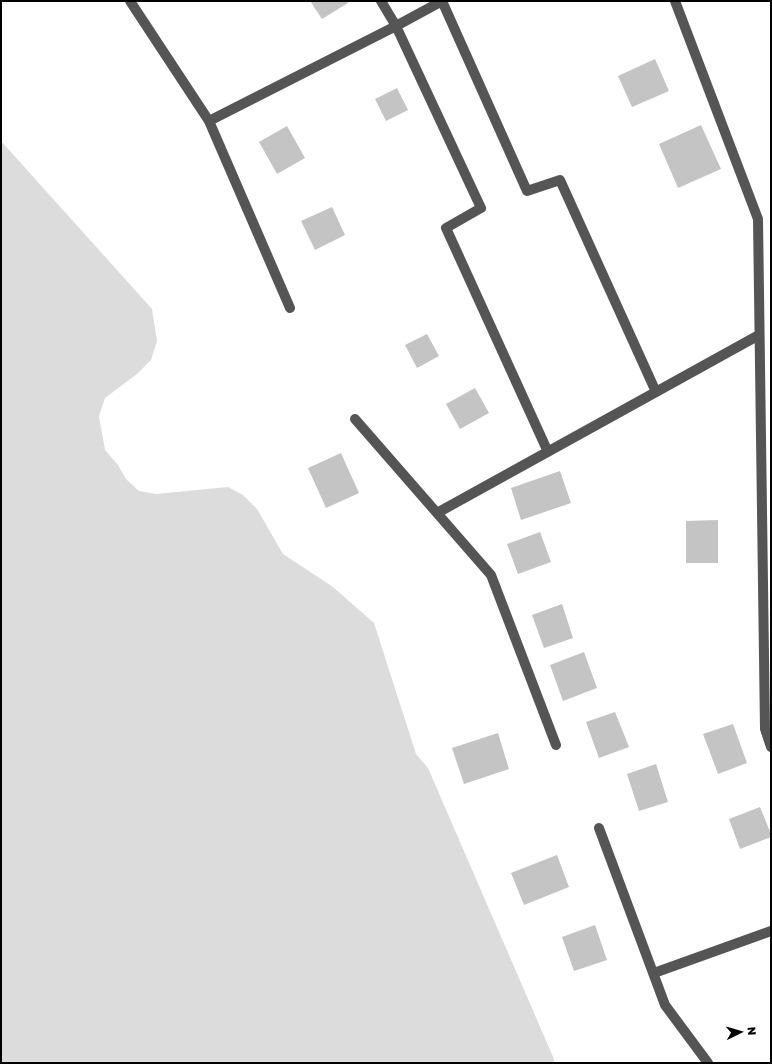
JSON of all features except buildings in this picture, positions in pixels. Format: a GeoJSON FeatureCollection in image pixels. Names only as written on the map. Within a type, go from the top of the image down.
{"type":"FeatureCollection","features":[{"type":"Feature","properties":{"kind":"lane"},"geometry":{"type":"LineString","coordinates":[[130,1],[209,121],[290,308]]}},
{"type":"Feature","properties":{"kind":"lane"},"geometry":{"type":"LineString","coordinates":[[381,1],[396,26],[482,208],[446,228],[548,452]]}},
{"type":"Feature","properties":{"kind":"lane"},"geometry":{"type":"LineString","coordinates":[[209,121],[442,1],[527,191],[560,180],[656,392]]}},
{"type":"Feature","properties":{"kind":"lane"},"geometry":{"type":"LineString","coordinates":[[674,1],[758,219],[765,729],[771,747]]}},
{"type":"Feature","properties":{"kind":"lane"},"geometry":{"type":"LineString","coordinates":[[437,514],[760,335]]}},
{"type":"Feature","properties":{"kind":"lane"},"geometry":{"type":"LineString","coordinates":[[355,419],[491,575],[556,745]]}},
{"type":"Feature","properties":{"kind":"lane"},"geometry":{"type":"LineString","coordinates":[[600,828],[665,1005],[708,1063]]}},
{"type":"Feature","properties":{"kind":"lane"},"geometry":{"type":"LineString","coordinates":[[654,973],[771,931]]}},
{"type":"Feature","properties":{"kind":"shaded area"},"geometry":{"type":"Polygon","coordinates":[[[1,141],[152,309],[157,341],[151,360],[137,374],[105,398],[99,416],[105,450],[118,465],[126,479],[139,491],[156,494],[228,487],[243,495],[257,509],[283,554],[333,587],[374,623],[416,754],[428,768],[554,1059],[554,1063],[1,1063],[1,141]]]}}]}
